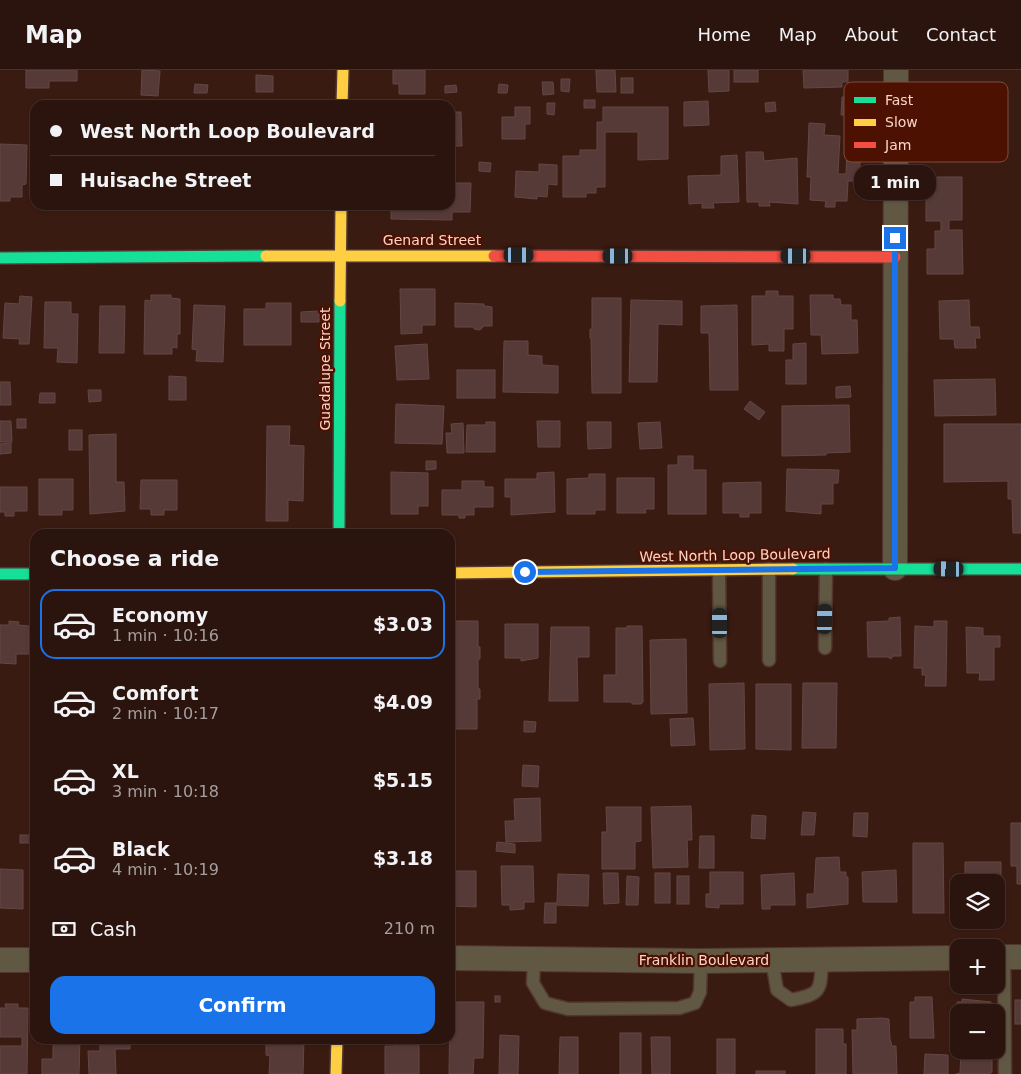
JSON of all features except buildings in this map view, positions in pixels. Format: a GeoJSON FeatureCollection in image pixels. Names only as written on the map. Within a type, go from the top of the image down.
{"type":"FeatureCollection","features":[{"type":"Feature","properties":{"kind":"street"},"geometry":{"type":"LineString","coordinates":[[342,100],[343,70]]}},
{"type":"Feature","properties":{"kind":"street"},"geometry":{"type":"LineString","coordinates":[[895,568],[896,162]]}},
{"type":"Feature","properties":{"kind":"street","name":"Guadalupe Street"},"geometry":{"type":"LineString","coordinates":[[339,529],[341,210]]}},
{"type":"Feature","properties":{"kind":"street","name":"Genard Street"},"geometry":{"type":"LineString","coordinates":[[0,258],[340,255],[895,257]]}},
{"type":"Feature","properties":{"kind":"street","name":"West North Loop Boulevard"},"geometry":{"type":"LineString","coordinates":[[455,572],[895,568],[1021,570]]}},
{"type":"Feature","properties":{"kind":"street"},"geometry":{"type":"LineString","coordinates":[[0,574],[30,574]]}},
{"type":"Feature","properties":{"kind":"street","name":"Franklin Boulevard"},"geometry":{"type":"LineString","coordinates":[[455,958],[701,961],[950,958]]}},
{"type":"Feature","properties":{"kind":"street"},"geometry":{"type":"LineString","coordinates":[[0,960],[30,960]]}},
{"type":"Feature","properties":{"kind":"street"},"geometry":{"type":"LineString","coordinates":[[336,1044],[336,1074]]}},
{"type":"Feature","properties":{"kind":"lane"},"geometry":{"type":"LineString","coordinates":[[768,569],[769,660]]}},
{"type":"Feature","properties":{"kind":"lane"},"geometry":{"type":"LineString","coordinates":[[825,648],[826,569]]}},
{"type":"Feature","properties":{"kind":"lane"},"geometry":{"type":"LineString","coordinates":[[719,570],[720,661]]}},
{"type":"Feature","properties":{"kind":"lane"},"geometry":{"type":"LineString","coordinates":[[1005,1074],[1007,957]]}},
{"type":"Feature","properties":{"kind":"lane"},"geometry":{"type":"LineString","coordinates":[[534,958],[533,983],[544,1003],[568,1009],[678,1008],[695,1003],[700,992],[701,961]]}},
{"type":"Feature","properties":{"kind":"lane"},"geometry":{"type":"LineString","coordinates":[[772,960],[777,990],[791,1000],[812,996],[820,986],[822,960]]}},
{"type":"Feature","properties":{"kind":"traffic: fast"},"geometry":{"type":"LineString","coordinates":[[0,258],[266,256]]}},
{"type":"Feature","properties":{"kind":"traffic: fast"},"geometry":{"type":"LineString","coordinates":[[339,529],[340,301]]}},
{"type":"Feature","properties":{"kind":"traffic: fast"},"geometry":{"type":"LineString","coordinates":[[793,569],[1021,569]]}},
{"type":"Feature","properties":{"kind":"traffic: fast"},"geometry":{"type":"LineString","coordinates":[[0,574],[30,574]]}},
{"type":"Feature","properties":{"kind":"traffic: slow"},"geometry":{"type":"LineString","coordinates":[[342,100],[343,70]]}},
{"type":"Feature","properties":{"kind":"traffic: slow"},"geometry":{"type":"LineString","coordinates":[[340,301],[341,210]]}},
{"type":"Feature","properties":{"kind":"traffic: slow"},"geometry":{"type":"LineString","coordinates":[[266,256],[494,256]]}},
{"type":"Feature","properties":{"kind":"traffic: slow"},"geometry":{"type":"LineString","coordinates":[[455,573],[793,569]]}},
{"type":"Feature","properties":{"kind":"traffic: slow"},"geometry":{"type":"LineString","coordinates":[[336,1074],[337,1044]]}},
{"type":"Feature","properties":{"kind":"traffic: jam"},"geometry":{"type":"LineString","coordinates":[[494,256],[895,257]]}},
{"type":"Feature","properties":{"kind":"route"},"geometry":{"type":"LineString","coordinates":[[525,572],[895,568],[895,238]]}}]}
